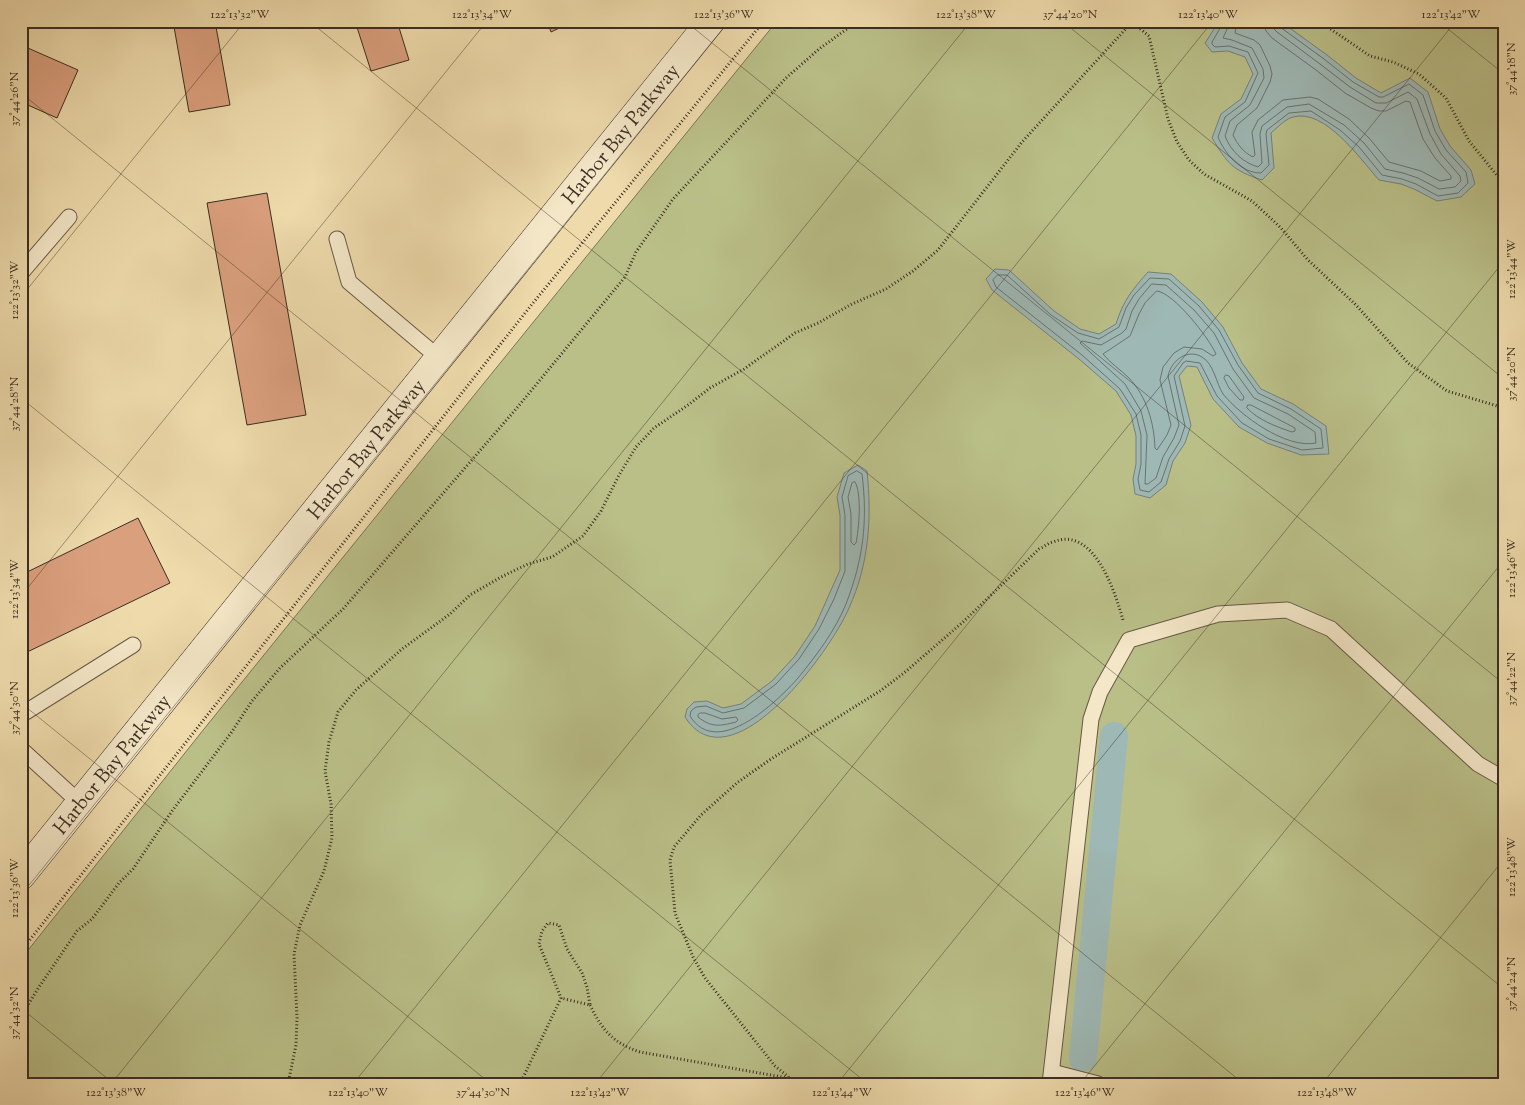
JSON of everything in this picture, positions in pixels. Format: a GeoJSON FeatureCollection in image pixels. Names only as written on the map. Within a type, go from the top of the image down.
{"type":"FeatureCollection","features":[{"type":"Feature","properties":{"kind":"main road","name":"Harbor Bay Parkway"},"geometry":{"type":"LineString","coordinates":[[21,876],[711,21]]}},
{"type":"Feature","properties":{"kind":"lane"},"geometry":{"type":"LineString","coordinates":[[21,273],[69,217]]}},
{"type":"Feature","properties":{"kind":"lane"},"geometry":{"type":"LineString","coordinates":[[337,239],[349,282],[439,358]]}},
{"type":"Feature","properties":{"kind":"lane"},"geometry":{"type":"LineString","coordinates":[[1098,1084],[1051,1078],[1092,719],[1100,692],[1129,640],[1218,614],[1287,610],[1331,629],[1478,764],[1504,779]]}},
{"type":"Feature","properties":{"kind":"lane"},"geometry":{"type":"LineString","coordinates":[[21,716],[133,645]]}},
{"type":"Feature","properties":{"kind":"lane"},"geometry":{"type":"LineString","coordinates":[[21,749],[80,802]]}},
{"type":"Feature","properties":{"kind":"path"},"geometry":{"type":"LineString","coordinates":[[21,950],[533,303],[764,21]]}},
{"type":"Feature","properties":{"kind":"path"},"geometry":{"type":"LineString","coordinates":[[21,1016],[77,931],[92,919],[133,869],[172,811],[231,733],[252,701],[280,668],[342,609],[516,409],[625,277],[636,252],[673,199],[786,78],[819,49],[858,21]]}},
{"type":"Feature","properties":{"kind":"path"},"geometry":{"type":"LineString","coordinates":[[1319,21],[1370,56],[1392,62],[1419,74],[1446,98],[1469,141],[1504,184]]}},
{"type":"Feature","properties":{"kind":"path"},"geometry":{"type":"LineString","coordinates":[[288,1084],[296,1045],[297,1018],[294,954],[300,925],[324,871],[332,838],[331,804],[325,771],[329,742],[338,712],[356,690],[402,649],[450,614],[470,595],[528,564],[552,557],[583,536],[601,511],[636,447],[654,428],[710,388],[744,369],[795,333],[886,289],[913,271],[938,250],[1022,142],[1133,22],[1149,36],[1168,119],[1177,142],[1189,160],[1204,174],[1252,201],[1264,212],[1314,266],[1356,305],[1408,363],[1447,391],[1504,408]]}},
{"type":"Feature","properties":{"kind":"path"},"geometry":{"type":"LineString","coordinates":[[797,1084],[775,1066],[705,978],[681,932],[675,914],[670,860],[674,847],[688,827],[738,782],[771,759],[880,691],[904,673],[963,622],[1039,549],[1054,541],[1069,540],[1088,547],[1100,563],[1119,606],[1129,640]]}},
{"type":"Feature","properties":{"kind":"path"},"geometry":{"type":"LineString","coordinates":[[520,1084],[561,998],[539,944],[542,931],[548,924],[559,926],[567,949],[582,972],[590,1005],[604,1030],[627,1047],[640,1052],[789,1078]]}},
{"type":"Feature","properties":{"kind":"path"},"geometry":{"type":"LineString","coordinates":[[561,998],[590,1005]]}},
{"type":"Feature","properties":{"kind":"green space"},"geometry":{"type":"Polygon","coordinates":[[[777,21],[1504,21],[1504,1084],[21,1084],[21,959],[204,729],[777,21]]]}},
{"type":"Feature","properties":{"kind":"water"},"geometry":{"type":"Polygon","coordinates":[[[1217,21],[1280,21],[1356,78],[1381,93],[1410,78],[1428,92],[1440,129],[1450,146],[1471,170],[1475,184],[1461,197],[1437,201],[1401,184],[1379,180],[1341,137],[1317,120],[1305,116],[1290,118],[1271,133],[1274,168],[1262,180],[1237,169],[1222,154],[1212,138],[1221,114],[1241,99],[1253,74],[1245,57],[1228,51],[1212,52],[1205,43],[1218,23],[1217,21]]]}},
{"type":"Feature","properties":{"kind":"water"},"geometry":{"type":"Polygon","coordinates":[[[995,269],[1009,270],[1054,311],[1080,329],[1099,334],[1116,324],[1129,296],[1148,272],[1171,274],[1202,302],[1223,327],[1242,363],[1261,389],[1293,404],[1326,426],[1329,454],[1301,455],[1267,443],[1239,427],[1213,399],[1197,367],[1187,366],[1179,376],[1191,425],[1185,443],[1173,461],[1166,485],[1150,498],[1135,494],[1133,479],[1136,464],[1136,436],[1131,415],[1116,391],[992,290],[986,279],[995,269]]]}},
{"type":"Feature","properties":{"kind":"water"},"geometry":{"type":"Polygon","coordinates":[[[858,465],[867,471],[869,523],[867,541],[865,558],[856,591],[839,627],[802,679],[778,705],[753,725],[728,736],[705,735],[685,717],[687,709],[694,702],[707,701],[723,708],[741,704],[772,681],[795,656],[815,626],[840,570],[840,515],[837,497],[844,473],[858,465]]]}},
{"type":"Feature","properties":{"kind":"building"},"geometry":{"type":"Polygon","coordinates":[[[173,21],[215,21],[230,105],[189,112],[173,21]]]}},
{"type":"Feature","properties":{"kind":"building"},"geometry":{"type":"Polygon","coordinates":[[[355,21],[397,21],[409,60],[371,71],[355,21]]]}},
{"type":"Feature","properties":{"kind":"building"},"geometry":{"type":"Polygon","coordinates":[[[547,21],[574,21],[551,32],[547,21]]]}},
{"type":"Feature","properties":{"kind":"building"},"geometry":{"type":"Polygon","coordinates":[[[21,45],[78,70],[57,118],[21,102],[21,45]]]}},
{"type":"Feature","properties":{"kind":"building"},"geometry":{"type":"Polygon","coordinates":[[[267,193],[306,415],[247,425],[207,203],[267,193]]]}},
{"type":"Feature","properties":{"kind":"building"},"geometry":{"type":"Polygon","coordinates":[[[138,518],[170,583],[21,655],[21,575],[138,518]]]}},
{"type":"Feature","properties":{"kind":"waterway"},"geometry":{"type":"LineString","coordinates":[[1083,1058],[1114,736]]}}]}
